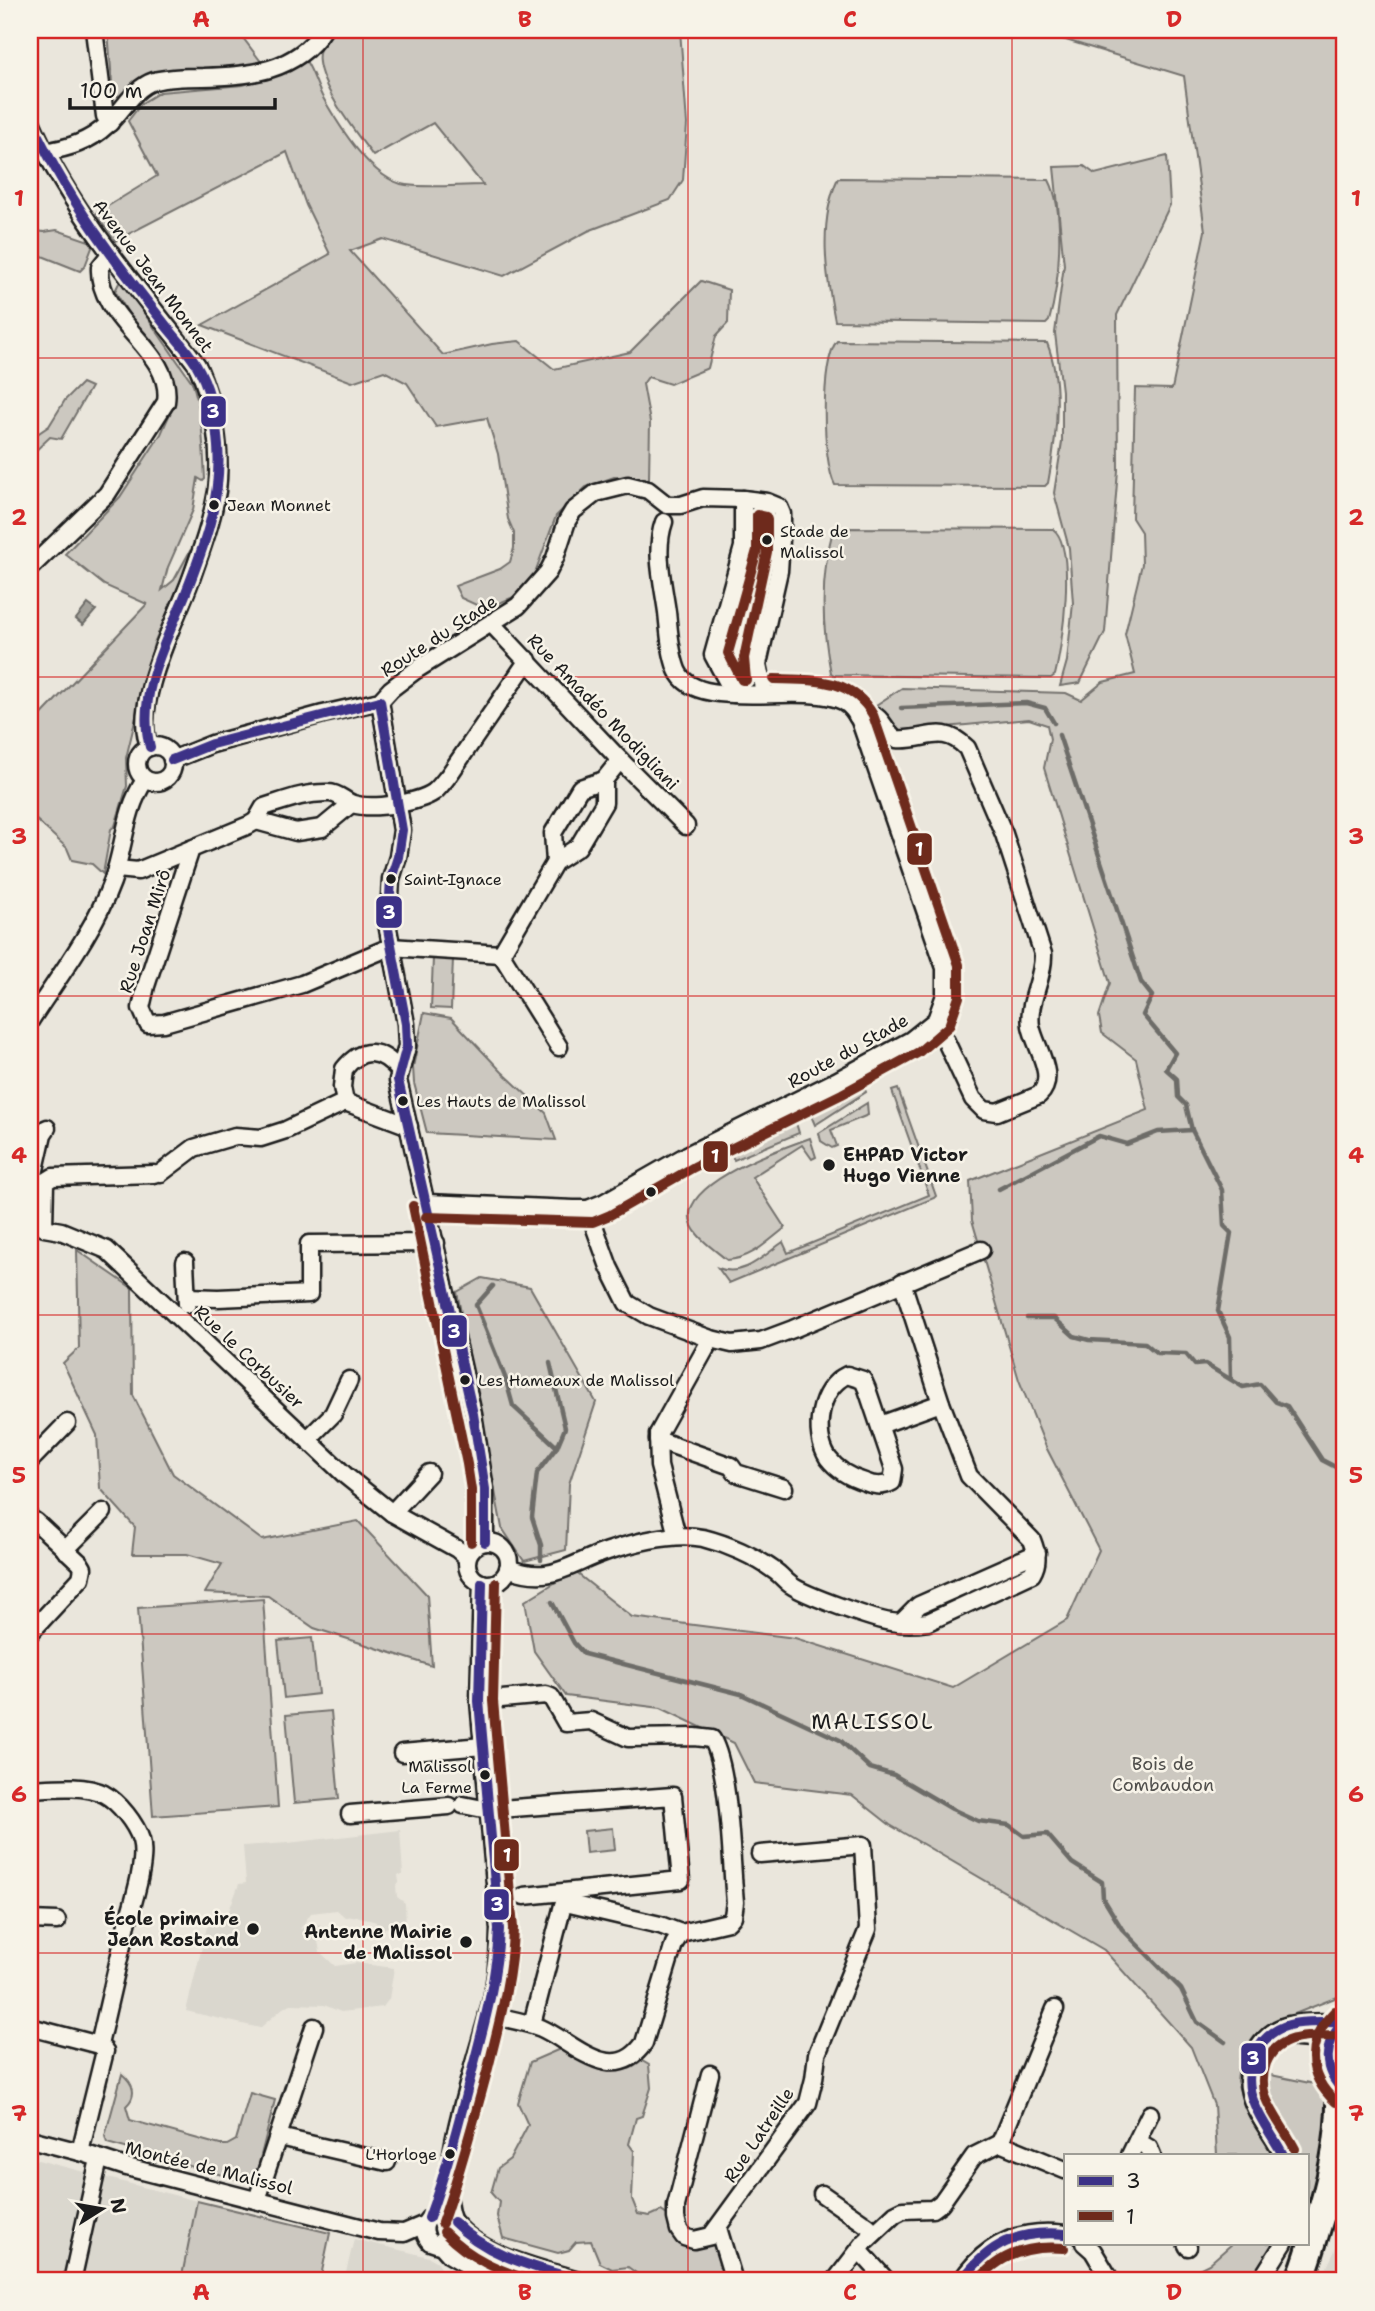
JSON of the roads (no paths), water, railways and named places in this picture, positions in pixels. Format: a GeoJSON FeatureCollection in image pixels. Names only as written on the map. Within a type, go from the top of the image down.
{"type":"FeatureCollection","features":[{"type":"Feature","properties":{"kind":"main road"},"geometry":{"type":"LineString","coordinates":[[1299,2281],[1321,2215],[1336,2154],[1342,2090],[1332,2078],[1326,2056],[1334,2031],[1344,2022]]}},
{"type":"Feature","properties":{"kind":"main road"},"geometry":{"type":"LineString","coordinates":[[1310,2281],[1322,2256],[1345,2176]]}},
{"type":"Feature","properties":{"kind":"street"},"geometry":{"type":"LineString","coordinates":[[94,30],[105,116],[110,123]]}},
{"type":"Feature","properties":{"kind":"street"},"geometry":{"type":"LineString","coordinates":[[44,152],[81,143],[110,123],[136,92],[147,84],[165,79],[244,75],[265,71],[301,54],[323,30]]}},
{"type":"Feature","properties":{"kind":"street","name":"Avenue Jean Monnet"},"geometry":{"type":"LineString","coordinates":[[30,119],[44,152],[74,202],[197,365],[209,396],[216,443],[217,489],[191,580],[163,646],[150,692],[144,727],[150,747]]}},
{"type":"Feature","properties":{"kind":"street"},"geometry":{"type":"LineString","coordinates":[[30,568],[107,495],[166,402],[163,375],[117,316],[101,287],[100,267],[111,254]]}},
{"type":"Feature","properties":{"kind":"street","name":"Route du Stade"},"geometry":{"type":"LineString","coordinates":[[172,760],[212,744],[323,713],[380,701],[416,670],[518,607],[539,584],[555,558],[567,520],[573,511],[584,501],[607,489],[628,485],[648,490],[667,505],[681,505],[703,498],[743,499]]}},
{"type":"Feature","properties":{"kind":"street"},"geometry":{"type":"LineString","coordinates":[[734,694],[713,655],[743,547],[743,499],[774,504],[782,514],[779,571],[758,664],[764,693]]}},
{"type":"Feature","properties":{"kind":"street"},"geometry":{"type":"LineString","coordinates":[[664,522],[660,533],[660,555],[670,635],[677,671],[696,690],[717,694],[824,696],[843,701],[857,716],[871,712],[896,738],[941,733],[959,739],[967,748],[1004,834],[1043,954],[1043,968],[1031,1022],[1046,1073],[1044,1090],[1039,1095],[997,1112],[984,1110],[973,1099],[936,1020]]}},
{"type":"Feature","properties":{"kind":"street","name":"Rue Amadéo Modigliani"},"geometry":{"type":"LineString","coordinates":[[492,624],[686,826]]}},
{"type":"Feature","properties":{"kind":"street","name":"Rue Joan Mirô"},"geometry":{"type":"LineString","coordinates":[[117,869],[144,870],[256,821],[264,807],[304,794],[332,792],[351,804],[367,807],[420,798],[436,790],[528,660]]}},
{"type":"Feature","properties":{"kind":"street"},"geometry":{"type":"LineString","coordinates":[[380,701],[402,830],[398,857],[390,879],[388,929],[406,1024],[407,1046],[398,1080],[436,1243],[481,1462],[485,1489],[485,1542]]}},
{"type":"Feature","properties":{"kind":"street","name":"Route du Stade"},"geometry":{"type":"LineString","coordinates":[[588,1209],[911,1040],[936,1020],[945,995],[945,968],[857,716]]}},
{"type":"Feature","properties":{"kind":"street"},"geometry":{"type":"LineString","coordinates":[[150,747],[168,751],[172,760],[172,771],[165,779],[155,783],[145,780],[138,772],[136,762],[141,752],[150,747]]}},
{"type":"Feature","properties":{"kind":"street"},"geometry":{"type":"LineString","coordinates":[[555,862],[552,833],[580,788],[604,780],[620,760]]}},
{"type":"Feature","properties":{"kind":"street"},"geometry":{"type":"LineString","coordinates":[[30,1021],[103,904],[117,869],[127,817],[145,780]]}},
{"type":"Feature","properties":{"kind":"street"},"geometry":{"type":"LineString","coordinates":[[501,954],[555,862],[578,848],[595,820],[604,803],[604,780]]}},
{"type":"Feature","properties":{"kind":"street"},"geometry":{"type":"LineString","coordinates":[[256,821],[296,832],[322,828],[351,804]]}},
{"type":"Feature","properties":{"kind":"street","name":"Rue Joan Mirô"},"geometry":{"type":"LineString","coordinates":[[191,849],[146,986],[141,1008],[148,1024],[164,1024],[302,984],[390,947]]}},
{"type":"Feature","properties":{"kind":"street"},"geometry":{"type":"LineString","coordinates":[[390,947],[501,954]]}},
{"type":"Feature","properties":{"kind":"street"},"geometry":{"type":"LineString","coordinates":[[501,954],[559,1047]]}},
{"type":"Feature","properties":{"kind":"street"},"geometry":{"type":"LineString","coordinates":[[399,1070],[391,1060],[381,1055],[371,1052],[359,1055],[344,1069],[342,1087],[345,1102],[409,1126]]}},
{"type":"Feature","properties":{"kind":"street","name":"Rue le Corbusier"},"geometry":{"type":"LineString","coordinates":[[345,1102],[286,1130],[261,1138],[235,1136],[194,1147],[158,1173],[53,1177],[46,1182],[44,1228],[61,1231],[107,1250],[346,1476],[392,1513],[457,1549],[467,1558]]}},
{"type":"Feature","properties":{"kind":"street"},"geometry":{"type":"LineString","coordinates":[[30,1192],[47,1128]]}},
{"type":"Feature","properties":{"kind":"street"},"geometry":{"type":"LineString","coordinates":[[426,1203],[588,1209],[609,1267],[627,1303],[649,1316],[732,1344],[761,1341],[793,1329],[981,1250]]}},
{"type":"Feature","properties":{"kind":"street"},"geometry":{"type":"LineString","coordinates":[[187,1297],[309,1294],[309,1244],[436,1243]]}},
{"type":"Feature","properties":{"kind":"street"},"geometry":{"type":"LineString","coordinates":[[185,1262],[186,1324]]}},
{"type":"Feature","properties":{"kind":"street"},"geometry":{"type":"LineString","coordinates":[[508,1567],[527,1575],[541,1575],[564,1570],[607,1551],[677,1536],[703,1538],[751,1556],[807,1594],[889,1622],[915,1625],[928,1622],[1032,1574],[1037,1565],[1037,1553],[1032,1541],[968,1476],[902,1282]]}},
{"type":"Feature","properties":{"kind":"street"},"geometry":{"type":"LineString","coordinates":[[677,1536],[659,1466],[658,1440],[662,1424],[711,1339]]}},
{"type":"Feature","properties":{"kind":"street"},"geometry":{"type":"LineString","coordinates":[[847,1375],[863,1380],[880,1425],[894,1469],[892,1482],[874,1486],[838,1469],[827,1457],[821,1441],[821,1413],[830,1389],[840,1378],[847,1375]]}},
{"type":"Feature","properties":{"kind":"street"},"geometry":{"type":"LineString","coordinates":[[308,1439],[333,1414],[349,1380]]}},
{"type":"Feature","properties":{"kind":"street"},"geometry":{"type":"LineString","coordinates":[[880,1425],[941,1403]]}},
{"type":"Feature","properties":{"kind":"street"},"geometry":{"type":"LineString","coordinates":[[30,1461],[67,1423]]}},
{"type":"Feature","properties":{"kind":"street"},"geometry":{"type":"LineString","coordinates":[[658,1440],[731,1466],[736,1473],[784,1488]]}},
{"type":"Feature","properties":{"kind":"street"},"geometry":{"type":"LineString","coordinates":[[392,1513],[429,1473]]}},
{"type":"Feature","properties":{"kind":"street"},"geometry":{"type":"LineString","coordinates":[[65,1550],[103,1512]]}},
{"type":"Feature","properties":{"kind":"street"},"geometry":{"type":"LineString","coordinates":[[30,1518],[83,1568],[81,1578],[30,1633]]}},
{"type":"Feature","properties":{"kind":"street"},"geometry":{"type":"LineString","coordinates":[[485,1542],[493,1543],[504,1550],[508,1558],[508,1567],[495,1582],[482,1583],[469,1571],[467,1558],[472,1549],[485,1542]]}},
{"type":"Feature","properties":{"kind":"street"},"geometry":{"type":"LineString","coordinates":[[451,2155],[446,2194],[456,2230],[454,2238],[436,2244],[425,2234],[427,2221],[451,2155],[498,1970],[499,1943],[479,1701],[482,1583]]}},
{"type":"Feature","properties":{"kind":"street"},"geometry":{"type":"LineString","coordinates":[[479,1701],[546,1695],[551,1697],[566,1723],[592,1721],[628,1738],[712,1739],[724,1784],[735,1902],[733,1916],[728,1923],[681,1933],[647,1922],[570,1904],[564,1905],[532,2024]]}},
{"type":"Feature","properties":{"kind":"street"},"geometry":{"type":"LineString","coordinates":[[402,1754],[483,1746]]}},
{"type":"Feature","properties":{"kind":"street"},"geometry":{"type":"LineString","coordinates":[[30,1789],[67,1787],[104,1794],[121,1809],[141,1841],[142,1857],[99,2045]]}},
{"type":"Feature","properties":{"kind":"street"},"geometry":{"type":"LineString","coordinates":[[351,1814],[456,1805],[488,1810],[674,1796],[681,1880],[524,1896]]}},
{"type":"Feature","properties":{"kind":"street","name":"Rue Latreille"},"geometry":{"type":"LineString","coordinates":[[718,2228],[808,2103],[817,2054],[868,1929],[863,1845],[760,1854]]}},
{"type":"Feature","properties":{"kind":"street"},"geometry":{"type":"LineString","coordinates":[[30,1920],[57,1921]]}},
{"type":"Feature","properties":{"kind":"street"},"geometry":{"type":"LineString","coordinates":[[488,2014],[532,2024],[550,2032],[585,2056],[605,2062],[616,2062],[633,2056],[644,2043],[674,1944],[681,1933]]}},
{"type":"Feature","properties":{"kind":"street"},"geometry":{"type":"LineString","coordinates":[[835,2281],[874,2233],[903,2210],[933,2209],[941,2203],[974,2156],[1000,2143],[1055,2009]]}},
{"type":"Feature","properties":{"kind":"street"},"geometry":{"type":"LineString","coordinates":[[1282,2154],[1250,2092],[1250,2066],[1255,2053],[1280,2028],[1344,2022]]}},
{"type":"Feature","properties":{"kind":"street"},"geometry":{"type":"LineString","coordinates":[[257,2200],[314,2026]]}},
{"type":"Feature","properties":{"kind":"street"},"geometry":{"type":"LineString","coordinates":[[30,2027],[99,2045],[105,2051],[80,2152]]}},
{"type":"Feature","properties":{"kind":"street"},"geometry":{"type":"LineString","coordinates":[[1270,2036],[1310,2039],[1326,2056]]}},
{"type":"Feature","properties":{"kind":"street"},"geometry":{"type":"LineString","coordinates":[[710,2074],[676,2206],[676,2218],[684,2237],[694,2239],[711,2236],[718,2228]]}},
{"type":"Feature","properties":{"kind":"street"},"geometry":{"type":"LineString","coordinates":[[1150,2114],[1134,2148],[1149,2148],[1152,2154]]}},
{"type":"Feature","properties":{"kind":"street"},"geometry":{"type":"LineString","coordinates":[[279,2137],[387,2162]]}},
{"type":"Feature","properties":{"kind":"street","name":"Montée de Malissol"},"geometry":{"type":"LineString","coordinates":[[30,2139],[379,2232],[403,2241],[436,2244],[450,2255],[470,2264],[526,2281]]}},
{"type":"Feature","properties":{"kind":"street"},"geometry":{"type":"LineString","coordinates":[[1000,2143],[1064,2170]]}},
{"type":"Feature","properties":{"kind":"street"},"geometry":{"type":"LineString","coordinates":[[72,2281],[99,2159]]}},
{"type":"Feature","properties":{"kind":"street"},"geometry":{"type":"LineString","coordinates":[[822,2194],[868,2225],[874,2233]]}},
{"type":"Feature","properties":{"kind":"street","name":"Montée de Malissol"},"geometry":{"type":"LineString","coordinates":[[379,2232],[404,2232],[442,2213],[453,2220]]}},
{"type":"Feature","properties":{"kind":"street"},"geometry":{"type":"LineString","coordinates":[[453,2220],[468,2238],[495,2252],[581,2281]]}},
{"type":"Feature","properties":{"kind":"street"},"geometry":{"type":"LineString","coordinates":[[718,2228],[734,2281]]}},
{"type":"Feature","properties":{"kind":"street"},"geometry":{"type":"LineString","coordinates":[[961,2281],[985,2252],[1003,2242],[1044,2233],[1064,2234]]}},
{"type":"Feature","properties":{"kind":"street"},"geometry":{"type":"LineString","coordinates":[[1085,2244],[1093,2251],[1111,2281]]}},
{"type":"Feature","properties":{"kind":"street"},"geometry":{"type":"LineString","coordinates":[[1260,2281],[1283,2244]]}},
{"type":"Feature","properties":{"kind":"street"},"geometry":{"type":"LineString","coordinates":[[859,2250],[887,2281]]}},
{"type":"Feature","properties":{"kind":"street"},"geometry":{"type":"LineString","coordinates":[[466,2281],[470,2264]]}},
{"type":"Feature","properties":{"kind":"waterway"},"geometry":{"type":"LineString","coordinates":[[901,708],[1026,703],[1045,708],[1054,723]]}},
{"type":"Feature","properties":{"kind":"waterway"},"geometry":{"type":"LineString","coordinates":[[1059,735],[1141,982],[1152,996],[1143,1015],[1175,1053],[1166,1069],[1177,1079],[1178,1097],[1186,1105],[1192,1130],[1222,1190],[1224,1226],[1231,1233],[1218,1311],[1230,1337],[1231,1379]]}},
{"type":"Feature","properties":{"kind":"waterway"},"geometry":{"type":"LineString","coordinates":[[999,1189],[1099,1136],[1127,1144],[1158,1132],[1192,1130]]}},
{"type":"Feature","properties":{"kind":"waterway"},"geometry":{"type":"LineString","coordinates":[[493,1286],[476,1305],[505,1377],[513,1406],[557,1447],[537,1473],[532,1517],[541,1545],[541,1560]]}},
{"type":"Feature","properties":{"kind":"waterway"},"geometry":{"type":"LineString","coordinates":[[1027,1318],[1054,1318],[1074,1336],[1089,1340],[1145,1343],[1157,1353],[1186,1354],[1195,1365],[1205,1364],[1243,1387],[1260,1384],[1276,1402],[1287,1406],[1322,1460],[1345,1472]]}},
{"type":"Feature","properties":{"kind":"waterway"},"geometry":{"type":"LineString","coordinates":[[550,1363],[565,1428],[557,1447]]}},
{"type":"Feature","properties":{"kind":"waterway"},"geometry":{"type":"LineString","coordinates":[[552,1602],[574,1643],[584,1654],[741,1694],[840,1740],[870,1768],[894,1775],[978,1821],[1009,1825],[1024,1836],[1047,1834],[1072,1863],[1102,1882],[1103,1898],[1122,1929],[1181,1989],[1197,2022],[1225,2042]]}},
{"type":"Feature","properties":{"kind":"place","name":"Jean Monnet"},"geometry":{"type":"Point","coordinates":[214,505]}},
{"type":"Feature","properties":{"kind":"place","name":"Stade de Malissol"},"geometry":{"type":"Point","coordinates":[767,540]}},
{"type":"Feature","properties":{"kind":"place","name":"Saint-Ignace"},"geometry":{"type":"Point","coordinates":[391,879]}},
{"type":"Feature","properties":{"kind":"place","name":"Les Hauts de Malissol"},"geometry":{"type":"Point","coordinates":[403,1101]}},
{"type":"Feature","properties":{"kind":"place","name":"EHPAD Victor Hugo Vienne"},"geometry":{"type":"Point","coordinates":[829,1165]}},
{"type":"Feature","properties":{"kind":"place","name":"Les Hameaux de Malissol"},"geometry":{"type":"Point","coordinates":[465,1380]}},
{"type":"Feature","properties":{"kind":"place","name":"Malissol La Ferme"},"geometry":{"type":"Point","coordinates":[485,1775]}},
{"type":"Feature","properties":{"kind":"place","name":"École primaire Jean Rostand"},"geometry":{"type":"Point","coordinates":[253,1929]}},
{"type":"Feature","properties":{"kind":"place","name":"Antenne Mairie de Malissol"},"geometry":{"type":"Point","coordinates":[466,1942]}},
{"type":"Feature","properties":{"kind":"place","name":"L'Horloge"},"geometry":{"type":"Point","coordinates":[450,2154]}},
{"type":"Feature","properties":{"kind":"district","name":"MALISSOL"},"geometry":{"type":"Point","coordinates":[873,1722]}},
{"type":"Feature","properties":{"kind":"park label","name":"Bois de Combaudon"},"geometry":{"type":"Point","coordinates":[1163,1774]}}]}
